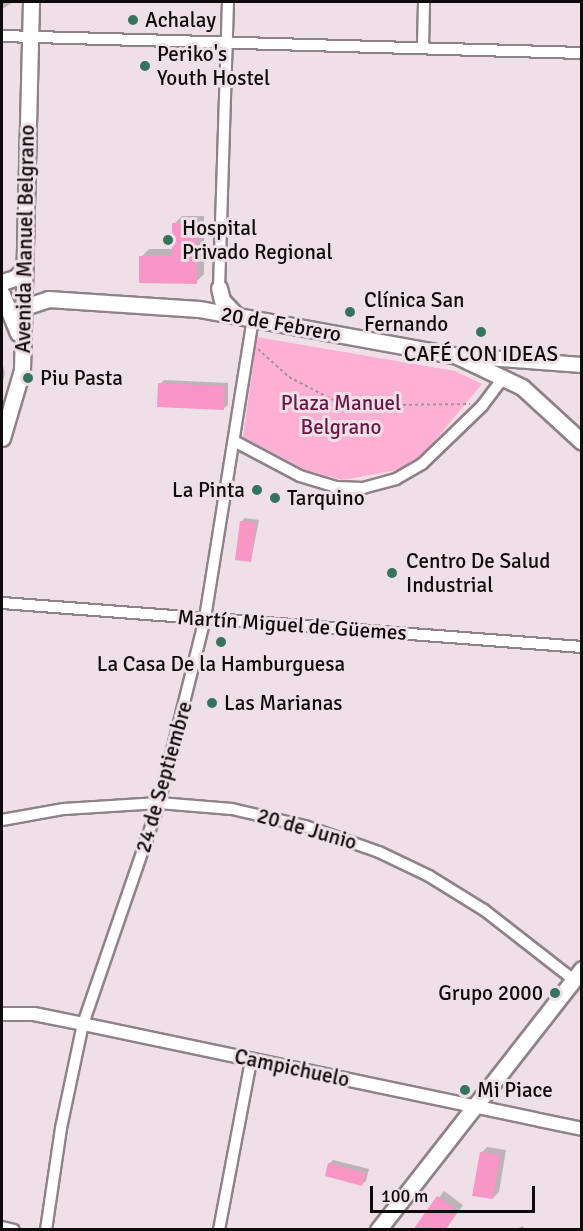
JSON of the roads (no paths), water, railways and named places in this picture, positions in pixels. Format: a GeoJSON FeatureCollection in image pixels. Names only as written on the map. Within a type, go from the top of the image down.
{"type":"FeatureCollection","features":[{"type":"Feature","properties":{"kind":"main road","name":"Avenida Manuel Belgrano"},"geometry":{"type":"LineString","coordinates":[[2,438],[14,404],[22,350],[12,310],[23,270],[31,2]]}},
{"type":"Feature","properties":{"kind":"main road"},"geometry":{"type":"LineString","coordinates":[[2,282],[15,278],[23,270],[34,290],[48,299]]}},
{"type":"Feature","properties":{"kind":"main road"},"geometry":{"type":"LineString","coordinates":[[199,309],[214,299],[219,288]]}},
{"type":"Feature","properties":{"kind":"main road"},"geometry":{"type":"LineString","coordinates":[[219,288],[222,300],[236,315]]}},
{"type":"Feature","properties":{"kind":"main road"},"geometry":{"type":"LineString","coordinates":[[2,294],[12,310]]}},
{"type":"Feature","properties":{"kind":"main road","name":"20 de Febrero"},"geometry":{"type":"LineString","coordinates":[[12,310],[48,299],[199,309],[457,356],[522,387],[582,442]]}},
{"type":"Feature","properties":{"kind":"main road"},"geometry":{"type":"LineString","coordinates":[[457,356],[582,365]]}},
{"type":"Feature","properties":{"kind":"main road"},"geometry":{"type":"LineString","coordinates":[[504,377],[519,361]]}},
{"type":"Feature","properties":{"kind":"main road"},"geometry":{"type":"LineString","coordinates":[[378,1230],[578,974]]}},
{"type":"Feature","properties":{"kind":"street"},"geometry":{"type":"LineString","coordinates":[[219,288],[228,2]]}},
{"type":"Feature","properties":{"kind":"street"},"geometry":{"type":"LineString","coordinates":[[423,47],[424,2]]}},
{"type":"Feature","properties":{"kind":"street"},"geometry":{"type":"LineString","coordinates":[[2,36],[582,53]]}},
{"type":"Feature","properties":{"kind":"street","name":"24 de Septiembre"},"geometry":{"type":"LineString","coordinates":[[46,1230],[61,1128],[83,1024],[159,803],[205,618],[253,318]]}},
{"type":"Feature","properties":{"kind":"street"},"geometry":{"type":"LineString","coordinates":[[234,441],[300,476],[335,487],[363,488],[396,479],[422,464],[482,406],[504,377]]}},
{"type":"Feature","properties":{"kind":"street","name":"Martín Miguel de Güemes"},"geometry":{"type":"LineString","coordinates":[[2,603],[582,647]]}},
{"type":"Feature","properties":{"kind":"street","name":"20 de Junio"},"geometry":{"type":"LineString","coordinates":[[2,820],[64,809],[159,803],[270,817],[379,852],[484,910],[578,974]]}},
{"type":"Feature","properties":{"kind":"street","name":"Campichuelo"},"geometry":{"type":"LineString","coordinates":[[2,1014],[34,1014],[582,1129]]}},
{"type":"Feature","properties":{"kind":"street"},"geometry":{"type":"LineString","coordinates":[[219,1230],[251,1060]]}},
{"type":"Feature","properties":{"kind":"street"},"geometry":{"type":"LineString","coordinates":[[2,1227],[14,1230]]}},
{"type":"Feature","properties":{"kind":"place","name":"Achalay"},"geometry":{"type":"Point","coordinates":[133,20]}},
{"type":"Feature","properties":{"kind":"place","name":"Periko's Youth Hostel"},"geometry":{"type":"Point","coordinates":[145,66]}},
{"type":"Feature","properties":{"kind":"place","name":"Hospital Privado Regional"},"geometry":{"type":"Point","coordinates":[168,240]}},
{"type":"Feature","properties":{"kind":"place","name":"Clínica San Fernando"},"geometry":{"type":"Point","coordinates":[350,312]}},
{"type":"Feature","properties":{"kind":"place","name":"CAFÉ CON IDEAS"},"geometry":{"type":"Point","coordinates":[481,332]}},
{"type":"Feature","properties":{"kind":"place","name":"Piu Pasta"},"geometry":{"type":"Point","coordinates":[28,378]}},
{"type":"Feature","properties":{"kind":"place","name":"La Pinta"},"geometry":{"type":"Point","coordinates":[257,490]}},
{"type":"Feature","properties":{"kind":"place","name":"Tarquino"},"geometry":{"type":"Point","coordinates":[275,498]}},
{"type":"Feature","properties":{"kind":"place","name":"Centro De Salud Industrial"},"geometry":{"type":"Point","coordinates":[392,573]}},
{"type":"Feature","properties":{"kind":"place","name":"La Casa De la Hamburguesa"},"geometry":{"type":"Point","coordinates":[221,642]}},
{"type":"Feature","properties":{"kind":"place","name":"Las Marianas"},"geometry":{"type":"Point","coordinates":[212,703]}},
{"type":"Feature","properties":{"kind":"place","name":"Grupo 2000"},"geometry":{"type":"Point","coordinates":[555,993]}},
{"type":"Feature","properties":{"kind":"place","name":"Mi Piace"},"geometry":{"type":"Point","coordinates":[465,1090]}},
{"type":"Feature","properties":{"kind":"park label","name":"Plaza Manuel Belgrano"},"geometry":{"type":"Point","coordinates":[341,415]}}]}
